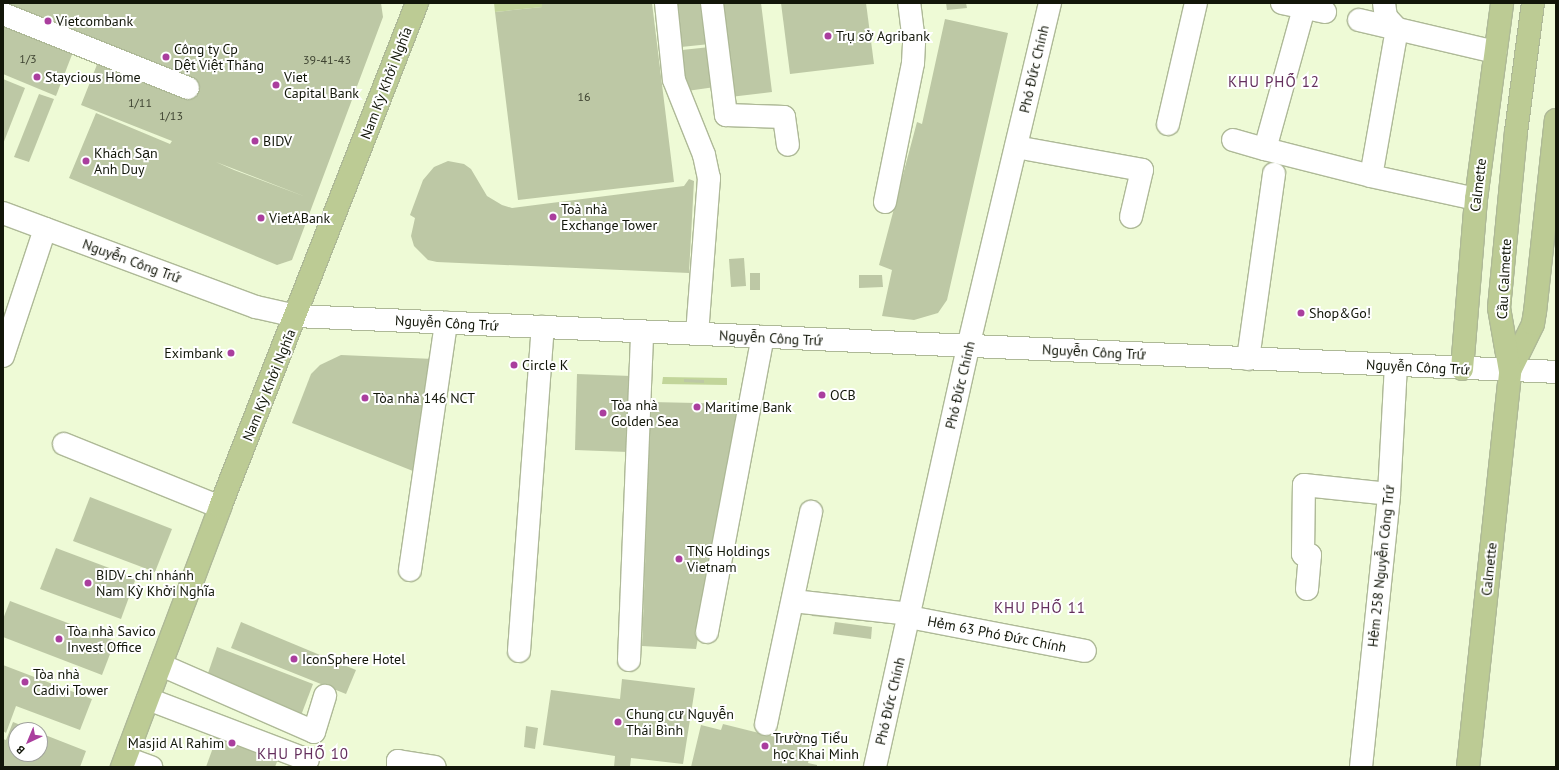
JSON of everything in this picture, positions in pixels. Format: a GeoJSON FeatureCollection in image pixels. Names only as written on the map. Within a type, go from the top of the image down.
{"type":"FeatureCollection","features":[{"type":"Feature","properties":{"kind":"main road","name":"Nam Kỳ Khởi Nghĩa"},"geometry":{"type":"LineString","coordinates":[[124,762],[220,507],[296,316],[417,3]]}},
{"type":"Feature","properties":{"kind":"main road","name":"Calmette"},"geometry":{"type":"LineString","coordinates":[[1462,369],[1476,199],[1502,3]]}},
{"type":"Feature","properties":{"kind":"main road","name":"Cầu Calmette"},"geometry":{"type":"LineString","coordinates":[[1510,371],[1499,308],[1516,132],[1533,3]]}},
{"type":"Feature","properties":{"kind":"main road"},"geometry":{"type":"LineString","coordinates":[[1510,371],[1533,324],[1556,120]]}},
{"type":"Feature","properties":{"kind":"main road","name":"Calmette"},"geometry":{"type":"LineString","coordinates":[[1468,767],[1510,371]]}},
{"type":"Feature","properties":{"kind":"street"},"geometry":{"type":"LineString","coordinates":[[666,3],[674,80],[704,155],[709,178],[697,334]]}},
{"type":"Feature","properties":{"kind":"street"},"geometry":{"type":"LineString","coordinates":[[712,3],[726,115],[784,117],[788,145]]}},
{"type":"Feature","properties":{"kind":"street"},"geometry":{"type":"LineString","coordinates":[[885,202],[913,63],[914,42],[909,3]]}},
{"type":"Feature","properties":{"kind":"street","name":"Phó Đức Chính"},"geometry":{"type":"LineString","coordinates":[[874,767],[968,347],[1050,3]]}},
{"type":"Feature","properties":{"kind":"street"},"geometry":{"type":"LineString","coordinates":[[1168,124],[1196,3]]}},
{"type":"Feature","properties":{"kind":"street"},"geometry":{"type":"LineString","coordinates":[[1265,148],[1314,10],[1282,3]]}},
{"type":"Feature","properties":{"kind":"street"},"geometry":{"type":"LineString","coordinates":[[1384,3],[1386,17],[1397,29]]}},
{"type":"Feature","properties":{"kind":"street"},"geometry":{"type":"LineString","coordinates":[[3,14],[188,88]]}},
{"type":"Feature","properties":{"kind":"street"},"geometry":{"type":"LineString","coordinates":[[1359,20],[1495,52]]}},
{"type":"Feature","properties":{"kind":"street"},"geometry":{"type":"LineString","coordinates":[[1371,176],[1397,29]]}},
{"type":"Feature","properties":{"kind":"street"},"geometry":{"type":"LineString","coordinates":[[1233,140],[1371,176],[1476,199]]}},
{"type":"Feature","properties":{"kind":"street"},"geometry":{"type":"LineString","coordinates":[[1016,146],[1142,170],[1131,217]]}},
{"type":"Feature","properties":{"kind":"street"},"geometry":{"type":"LineString","coordinates":[[1248,359],[1274,174]]}},
{"type":"Feature","properties":{"kind":"street","name":"Nguyễn Công Trứ"},"geometry":{"type":"LineString","coordinates":[[3,214],[256,307],[296,316],[1556,372]]}},
{"type":"Feature","properties":{"kind":"street"},"geometry":{"type":"LineString","coordinates":[[3,356],[45,229]]}},
{"type":"Feature","properties":{"kind":"street"},"geometry":{"type":"LineString","coordinates":[[410,570],[446,322]]}},
{"type":"Feature","properties":{"kind":"street"},"geometry":{"type":"LineString","coordinates":[[519,651],[543,327]]}},
{"type":"Feature","properties":{"kind":"street"},"geometry":{"type":"LineString","coordinates":[[629,660],[642,332]]}},
{"type":"Feature","properties":{"kind":"street"},"geometry":{"type":"LineString","coordinates":[[707,632],[763,337]]}},
{"type":"Feature","properties":{"kind":"street","name":"Hẻm 258 Nguyễn Công Trứ"},"geometry":{"type":"LineString","coordinates":[[1361,767],[1389,494],[1396,365]]}},
{"type":"Feature","properties":{"kind":"street"},"geometry":{"type":"LineString","coordinates":[[64,444],[220,507]]}},
{"type":"Feature","properties":{"kind":"street"},"geometry":{"type":"LineString","coordinates":[[1307,589],[1310,555],[1303,554],[1304,485],[1389,494]]}},
{"type":"Feature","properties":{"kind":"street"},"geometry":{"type":"LineString","coordinates":[[766,724],[793,601],[810,512]]}},
{"type":"Feature","properties":{"kind":"street","name":"Hẻm 63 Phó Đức Chính"},"geometry":{"type":"LineString","coordinates":[[793,601],[909,615],[1085,651]]}},
{"type":"Feature","properties":{"kind":"street"},"geometry":{"type":"LineString","coordinates":[[161,665],[314,732],[325,696]]}},
{"type":"Feature","properties":{"kind":"street"},"geometry":{"type":"LineString","coordinates":[[148,699],[308,760]]}},
{"type":"Feature","properties":{"kind":"street"},"geometry":{"type":"LineString","coordinates":[[398,767],[398,761],[435,767]]}},
{"type":"Feature","properties":{"kind":"street"},"geometry":{"type":"LineString","coordinates":[[124,762],[151,767]]}},
{"type":"Feature","properties":{"kind":"green space"},"geometry":{"type":"Polygon","coordinates":[[[494,3],[542,3],[542,7],[495,12],[494,3]]]}},
{"type":"Feature","properties":{"kind":"green space"},"geometry":{"type":"Polygon","coordinates":[[[663,377],[727,378],[727,385],[662,384],[663,377]]]}},
{"type":"Feature","properties":{"kind":"building"},"geometry":{"type":"Polygon","coordinates":[[[3,3],[381,3],[383,17],[292,260],[277,265],[69,178],[96,113],[170,144],[172,141],[81,105],[98,62],[3,10],[3,3]],[[216,162],[234,170],[306,197],[216,162]]]}},
{"type":"Feature","properties":{"kind":"building"},"geometry":{"type":"Polygon","coordinates":[[[542,3],[652,3],[674,182],[518,200],[495,12],[542,7],[542,3]]]}},
{"type":"Feature","properties":{"kind":"building"},"geometry":{"type":"Polygon","coordinates":[[[676,3],[705,3],[710,44],[681,47],[676,3]]]}},
{"type":"Feature","properties":{"kind":"building"},"geometry":{"type":"Polygon","coordinates":[[[707,3],[761,3],[772,92],[730,97],[707,3]]]}},
{"type":"Feature","properties":{"kind":"building","name":"Trụ sở Agribank"},"geometry":{"type":"Polygon","coordinates":[[[781,3],[866,3],[874,64],[790,74],[781,3]]]}},
{"type":"Feature","properties":{"kind":"building"},"geometry":{"type":"Polygon","coordinates":[[[946,3],[966,3],[967,8],[947,10],[946,3]]]}},
{"type":"Feature","properties":{"kind":"building"},"geometry":{"type":"Polygon","coordinates":[[[945,19],[1008,33],[947,300],[938,313],[914,320],[882,316],[892,270],[879,265],[917,122],[922,124],[945,19]]]}},
{"type":"Feature","properties":{"kind":"building"},"geometry":{"type":"Polygon","coordinates":[[[3,24],[73,52],[56,96],[3,74],[3,24]]]}},
{"type":"Feature","properties":{"kind":"building"},"geometry":{"type":"Polygon","coordinates":[[[710,47],[715,87],[687,91],[682,50],[710,47]]]}},
{"type":"Feature","properties":{"kind":"building"},"geometry":{"type":"Polygon","coordinates":[[[3,79],[25,88],[3,144],[3,79]]]}},
{"type":"Feature","properties":{"kind":"building"},"geometry":{"type":"Polygon","coordinates":[[[39,94],[54,99],[29,162],[14,157],[39,94]]]}},
{"type":"Feature","properties":{"kind":"building","name":"Toà nhà Exchange Tower"},"geometry":{"type":"Polygon","coordinates":[[[448,161],[464,164],[471,169],[487,196],[502,205],[512,208],[684,186],[689,179],[694,181],[689,273],[437,262],[428,260],[414,246],[411,236],[415,218],[410,215],[423,180],[434,167],[448,161]]]}},
{"type":"Feature","properties":{"kind":"building"},"geometry":{"type":"Polygon","coordinates":[[[744,258],[746,286],[731,287],[729,259],[744,258]]]}},
{"type":"Feature","properties":{"kind":"building"},"geometry":{"type":"Polygon","coordinates":[[[750,273],[760,273],[760,290],[750,290],[750,273]]]}},
{"type":"Feature","properties":{"kind":"building"},"geometry":{"type":"Polygon","coordinates":[[[859,275],[882,275],[883,287],[859,288],[859,275]]]}},
{"type":"Feature","properties":{"kind":"building","name":"Tòa nhà 146 NCT"},"geometry":{"type":"Polygon","coordinates":[[[341,355],[434,359],[418,473],[292,423],[311,374],[320,365],[341,355]]]}},
{"type":"Feature","properties":{"kind":"building","name":"Tòa nhà Golden Sea"},"geometry":{"type":"Polygon","coordinates":[[[577,374],[631,376],[628,452],[575,450],[577,374]]]}},
{"type":"Feature","properties":{"kind":"building"},"geometry":{"type":"Polygon","coordinates":[[[684,379],[704,380],[704,383],[684,382],[684,379]]]}},
{"type":"Feature","properties":{"kind":"building","name":"TNG Holdings Vietnam"},"geometry":{"type":"Polygon","coordinates":[[[651,402],[741,404],[696,649],[642,646],[651,402]]]}},
{"type":"Feature","properties":{"kind":"building"},"geometry":{"type":"Polygon","coordinates":[[[90,497],[172,529],[155,572],[73,541],[90,497]]]}},
{"type":"Feature","properties":{"kind":"building","name":"BIDV - chi nhánh Nam Kỳ Khởi Nghĩa"},"geometry":{"type":"Polygon","coordinates":[[[56,548],[136,578],[121,619],[40,589],[56,548]]]}},
{"type":"Feature","properties":{"kind":"building","name":"Tòa nhà Savico Invest Office"},"geometry":{"type":"Polygon","coordinates":[[[10,601],[115,641],[102,675],[3,637],[3,619],[10,601]]]}},
{"type":"Feature","properties":{"kind":"building"},"geometry":{"type":"Polygon","coordinates":[[[813,605],[874,612],[873,622],[812,616],[813,605]]]}},
{"type":"Feature","properties":{"kind":"building","name":"IconSphere Hotel"},"geometry":{"type":"Polygon","coordinates":[[[241,622],[356,670],[346,694],[231,648],[241,622]]]}},
{"type":"Feature","properties":{"kind":"building"},"geometry":{"type":"Polygon","coordinates":[[[835,622],[872,627],[871,639],[833,634],[835,622]]]}},
{"type":"Feature","properties":{"kind":"building"},"geometry":{"type":"Polygon","coordinates":[[[217,647],[313,684],[300,718],[205,682],[217,647]]]}},
{"type":"Feature","properties":{"kind":"building","name":"Tòa nhà Cadivi Tower"},"geometry":{"type":"Polygon","coordinates":[[[3,665],[92,699],[80,730],[16,706],[10,722],[8,722],[6,733],[3,731],[3,665]]]}},
{"type":"Feature","properties":{"kind":"building","name":"Chung cư Nguyễn Thái Bình"},"geometry":{"type":"Polygon","coordinates":[[[622,679],[695,688],[683,764],[631,758],[630,767],[614,767],[615,756],[543,745],[551,690],[620,699],[622,679]]]}},
{"type":"Feature","properties":{"kind":"building"},"geometry":{"type":"Polygon","coordinates":[[[723,724],[812,746],[808,763],[817,765],[817,767],[691,767],[701,725],[721,730],[723,724]]]}},
{"type":"Feature","properties":{"kind":"building"},"geometry":{"type":"Polygon","coordinates":[[[526,726],[538,728],[535,749],[524,747],[526,726]]]}},
{"type":"Feature","properties":{"kind":"building","name":"Masjid Al Rahim"},"geometry":{"type":"Polygon","coordinates":[[[219,731],[280,754],[275,767],[206,767],[219,731]]]}},
{"type":"Feature","properties":{"kind":"building"},"geometry":{"type":"Polygon","coordinates":[[[8,735],[8,762],[48,762],[48,736],[86,751],[80,767],[3,767],[3,739],[6,740],[8,735]]]}},
{"type":"Feature","properties":{"kind":"place","name":"Vietcombank"},"geometry":{"type":"Point","coordinates":[48,21]}},
{"type":"Feature","properties":{"kind":"place","name":"Trụ sở Agribank"},"geometry":{"type":"Point","coordinates":[828,36]}},
{"type":"Feature","properties":{"kind":"place","name":"Công ty Cp Dệt Việt Thắng"},"geometry":{"type":"Point","coordinates":[166,57]}},
{"type":"Feature","properties":{"kind":"place","name":"Staycious Home"},"geometry":{"type":"Point","coordinates":[37,77]}},
{"type":"Feature","properties":{"kind":"place","name":"Viet Capital Bank"},"geometry":{"type":"Point","coordinates":[276,85]}},
{"type":"Feature","properties":{"kind":"place","name":"BIDV"},"geometry":{"type":"Point","coordinates":[255,141]}},
{"type":"Feature","properties":{"kind":"place","name":"Khách Sạn Anh Duy"},"geometry":{"type":"Point","coordinates":[86,161]}},
{"type":"Feature","properties":{"kind":"place","name":"Toà nhà Exchange Tower"},"geometry":{"type":"Point","coordinates":[553,217]}},
{"type":"Feature","properties":{"kind":"place","name":"VietABank"},"geometry":{"type":"Point","coordinates":[261,218]}},
{"type":"Feature","properties":{"kind":"place","name":"Shop&Go!"},"geometry":{"type":"Point","coordinates":[1301,313]}},
{"type":"Feature","properties":{"kind":"place","name":"Eximbank"},"geometry":{"type":"Point","coordinates":[231,353]}},
{"type":"Feature","properties":{"kind":"place","name":"Circle K"},"geometry":{"type":"Point","coordinates":[514,365]}},
{"type":"Feature","properties":{"kind":"place","name":"OCB"},"geometry":{"type":"Point","coordinates":[822,395]}},
{"type":"Feature","properties":{"kind":"place","name":"Tòa nhà 146 NCT"},"geometry":{"type":"Point","coordinates":[365,398]}},
{"type":"Feature","properties":{"kind":"place","name":"Maritime Bank"},"geometry":{"type":"Point","coordinates":[697,407]}},
{"type":"Feature","properties":{"kind":"place","name":"Tòa nhà Golden Sea"},"geometry":{"type":"Point","coordinates":[603,413]}},
{"type":"Feature","properties":{"kind":"place","name":"TNG Holdings Vietnam"},"geometry":{"type":"Point","coordinates":[679,559]}},
{"type":"Feature","properties":{"kind":"place","name":"BIDV - chi nhánh Nam Kỳ Khởi Nghĩa"},"geometry":{"type":"Point","coordinates":[88,583]}},
{"type":"Feature","properties":{"kind":"place","name":"Tòa nhà Savico Invest Office"},"geometry":{"type":"Point","coordinates":[59,639]}},
{"type":"Feature","properties":{"kind":"place","name":"IconSphere Hotel"},"geometry":{"type":"Point","coordinates":[294,659]}},
{"type":"Feature","properties":{"kind":"place","name":"Tòa nhà Cadivi Tower"},"geometry":{"type":"Point","coordinates":[25,682]}},
{"type":"Feature","properties":{"kind":"place","name":"Chung cư Nguyễn Thái Bình"},"geometry":{"type":"Point","coordinates":[618,722]}},
{"type":"Feature","properties":{"kind":"place","name":"Masjid Al Rahim"},"geometry":{"type":"Point","coordinates":[232,743]}},
{"type":"Feature","properties":{"kind":"place","name":"Trường Tiểu học Khai Minh"},"geometry":{"type":"Point","coordinates":[765,746]}},
{"type":"Feature","properties":{"kind":"district","name":"KHU PHỐ 12"},"geometry":{"type":"Point","coordinates":[1274,82]}},
{"type":"Feature","properties":{"kind":"district","name":"KHU PHỐ 11"},"geometry":{"type":"Point","coordinates":[1040,608]}},
{"type":"Feature","properties":{"kind":"district","name":"KHU PHỐ 10"},"geometry":{"type":"Point","coordinates":[303,754]}}]}
